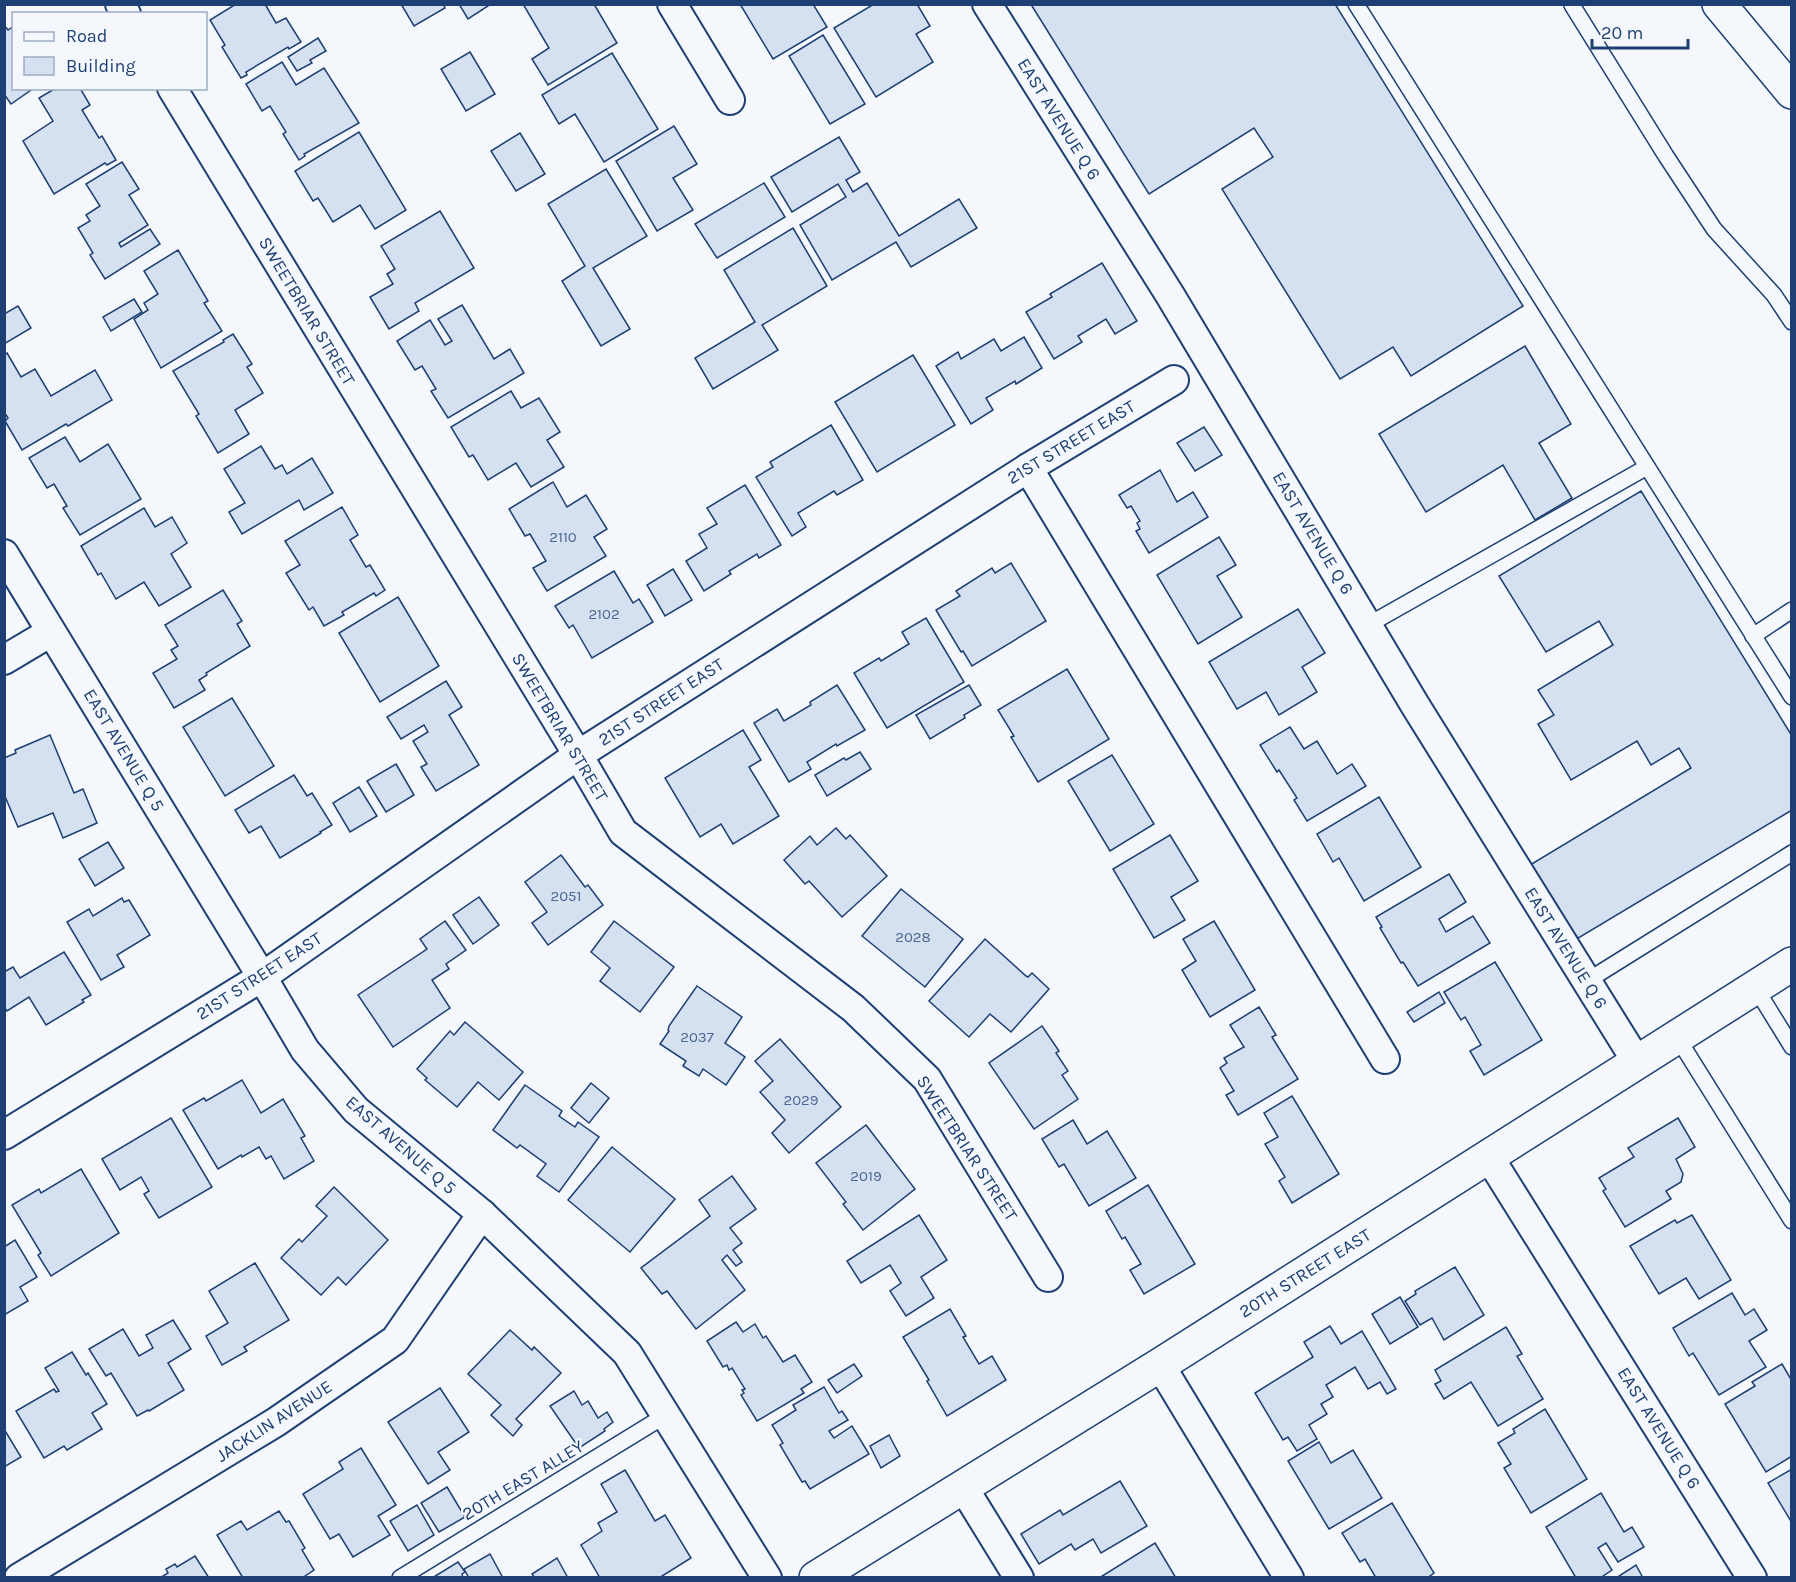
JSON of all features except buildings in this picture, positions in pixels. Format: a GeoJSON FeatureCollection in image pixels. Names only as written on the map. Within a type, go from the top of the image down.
{"type":"FeatureCollection","features":[{"type":"Feature","properties":{"kind":"main road"},"geometry":{"type":"LineString","coordinates":[[1719,4],[1786,77]]}},
{"type":"Feature","properties":{"kind":"main road","name":"20TH STREET EAST"},"geometry":{"type":"LineString","coordinates":[[816,1578],[1160,1365],[1791,964]]}},
{"type":"Feature","properties":{"kind":"street"},"geometry":{"type":"LineString","coordinates":[[672,4],[730,100]]}},
{"type":"Feature","properties":{"kind":"street","name":"EAST AVENUE Q 6"},"geometry":{"type":"LineString","coordinates":[[987,4],[1170,295],[1415,705],[1637,1062]]}},
{"type":"Feature","properties":{"kind":"street","name":"SWEETBRIAR STREET"},"geometry":{"type":"LineString","coordinates":[[173,90],[623,832],[853,1008],[927,1080],[1048,1277]]}},
{"type":"Feature","properties":{"kind":"street","name":"21ST STREET EAST"},"geometry":{"type":"LineString","coordinates":[[4,1135],[262,977],[578,755],[1028,468],[1174,380]]}},
{"type":"Feature","properties":{"kind":"street"},"geometry":{"type":"LineString","coordinates":[[1028,468],[1385,1059]]}},
{"type":"Feature","properties":{"kind":"street","name":"EAST AVENUE Q 5"},"geometry":{"type":"LineString","coordinates":[[4,554],[262,977],[304,1050],[356,1110],[482,1214],[627,1353],[767,1578]]}},
{"type":"Feature","properties":{"kind":"street"},"geometry":{"type":"LineString","coordinates":[[4,660],[51,632]]}},
{"type":"Feature","properties":{"kind":"street","name":"EAST AVENUE Q 6"},"geometry":{"type":"LineString","coordinates":[[1490,1157],[1752,1578]]}},
{"type":"Feature","properties":{"kind":"street","name":"JACKLIN AVENUE"},"geometry":{"type":"LineString","coordinates":[[19,1578],[276,1422],[395,1341],[482,1214]]}},
{"type":"Feature","properties":{"kind":"street"},"geometry":{"type":"LineString","coordinates":[[1160,1365],[1289,1578]]}},
{"type":"Feature","properties":{"kind":"street"},"geometry":{"type":"LineString","coordinates":[[963,1487],[1019,1578]]}},
{"type":"Feature","properties":{"kind":"lane"},"geometry":{"type":"LineString","coordinates":[[1356,4],[1791,697]]}},
{"type":"Feature","properties":{"kind":"lane"},"geometry":{"type":"LineString","coordinates":[[1572,4],[1654,138],[1714,229],[1774,295],[1791,322]]}},
{"type":"Feature","properties":{"kind":"lane"},"geometry":{"type":"LineString","coordinates":[[1368,625],[1647,467]]}},
{"type":"Feature","properties":{"kind":"lane"},"geometry":{"type":"LineString","coordinates":[[1753,636],[1791,610]]}},
{"type":"Feature","properties":{"kind":"lane"},"geometry":{"type":"LineString","coordinates":[[1587,981],[1791,854]]}},
{"type":"Feature","properties":{"kind":"lane"},"geometry":{"type":"LineString","coordinates":[[1755,987],[1791,1047]]}},
{"type":"Feature","properties":{"kind":"lane"},"geometry":{"type":"LineString","coordinates":[[1677,1037],[1791,1221]]}},
{"type":"Feature","properties":{"kind":"lane","name":"20TH EAST ALLEY"},"geometry":{"type":"LineString","coordinates":[[400,1578],[666,1415]]}}]}
